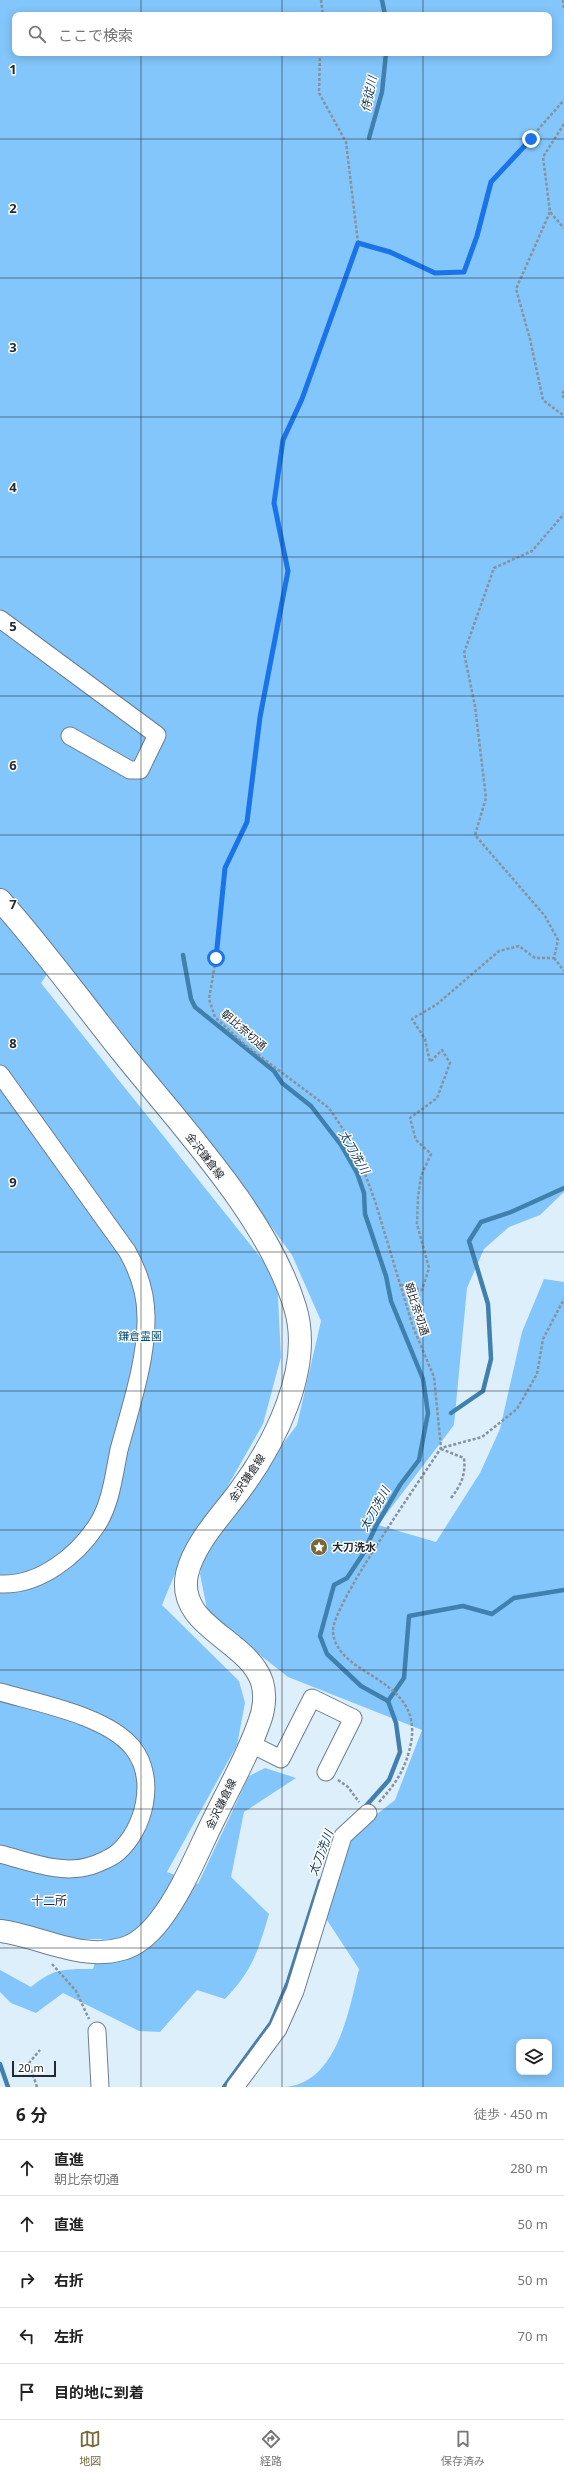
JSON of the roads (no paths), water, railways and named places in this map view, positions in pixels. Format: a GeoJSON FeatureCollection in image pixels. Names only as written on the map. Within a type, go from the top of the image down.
{"type":"FeatureCollection","features":[{"type":"Feature","properties":{"kind":"main road","name":"金沢鎌倉線"},"geometry":{"type":"LineString","coordinates":[[0,900],[243,1206],[279,1267],[297,1312],[299,1338],[298,1361],[294,1388],[282,1422],[242,1488],[211,1528],[190,1564],[186,1582],[186,1594],[195,1613],[253,1665],[261,1679],[264,1705],[260,1722],[170,1906],[156,1925],[137,1942],[121,1949],[97,1952],[63,1948],[0,1931]]}},
{"type":"Feature","properties":{"kind":"street"},"geometry":{"type":"LineString","coordinates":[[0,619],[157,735],[140,770],[130,770],[70,736]]}},
{"type":"Feature","properties":{"kind":"street"},"geometry":{"type":"LineString","coordinates":[[0,1074],[130,1256],[142,1283],[146,1317],[146,1337],[132,1397],[106,1507],[97,1525],[71,1555],[57,1566],[40,1576],[22,1582],[0,1584]]}},
{"type":"Feature","properties":{"kind":"street"},"geometry":{"type":"LineString","coordinates":[[0,1692],[75,1714],[107,1727],[133,1748],[145,1775],[146,1796],[135,1830],[117,1854],[89,1866],[55,1868],[0,1854]]}},
{"type":"Feature","properties":{"kind":"street"},"geometry":{"type":"LineString","coordinates":[[249,1743],[281,1760],[312,1698],[353,1718],[326,1772]]}},
{"type":"Feature","properties":{"kind":"street"},"geometry":{"type":"LineString","coordinates":[[235,2087],[278,2029],[295,1991],[343,1836],[368,1813]]}},
{"type":"Feature","properties":{"kind":"street"},"geometry":{"type":"LineString","coordinates":[[97,2031],[100,2087]]}},
{"type":"Feature","properties":{"kind":"waterway","name":"侍従川"},"geometry":{"type":"LineString","coordinates":[[382,0],[384,12]]}},
{"type":"Feature","properties":{"kind":"waterway","name":"侍従川"},"geometry":{"type":"LineString","coordinates":[[369,138],[382,92],[386,56]]}},
{"type":"Feature","properties":{"kind":"waterway","name":"太刀洗川"},"geometry":{"type":"LineString","coordinates":[[183,955],[191,999],[195,1007],[274,1071],[282,1083],[311,1106],[341,1145],[357,1173],[364,1193],[365,1214],[386,1276],[391,1301],[423,1379],[428,1413],[419,1460],[400,1485],[376,1526],[363,1554],[347,1578],[334,1585],[320,1636],[327,1654],[361,1686],[388,1701],[396,1723],[400,1752],[389,1780],[364,1808]]}},
{"type":"Feature","properties":{"kind":"waterway"},"geometry":{"type":"LineString","coordinates":[[451,1413],[483,1391],[491,1359],[488,1304],[469,1241],[481,1222],[511,1212],[564,1188]]}},
{"type":"Feature","properties":{"kind":"waterway"},"geometry":{"type":"LineString","coordinates":[[388,1701],[404,1678],[409,1616],[463,1606],[492,1614],[514,1598],[564,1590]]}},
{"type":"Feature","properties":{"kind":"waterway","name":"太刀洗川"},"geometry":{"type":"LineString","coordinates":[[224,2087],[271,2023],[288,1982],[320,1881]]}},
{"type":"Feature","properties":{"kind":"waterway"},"geometry":{"type":"LineString","coordinates":[[0,2064],[8,2087]]}},
{"type":"Feature","properties":{"kind":"place","name":"大刀洗水"},"geometry":{"type":"Point","coordinates":[319,1547]}},
{"type":"Feature","properties":{"kind":"district","name":"十二所"},"geometry":{"type":"Point","coordinates":[49,1901]}},
{"type":"Feature","properties":{"kind":"park label","name":"鎌倉霊園"},"geometry":{"type":"Point","coordinates":[140,1336]}}]}
